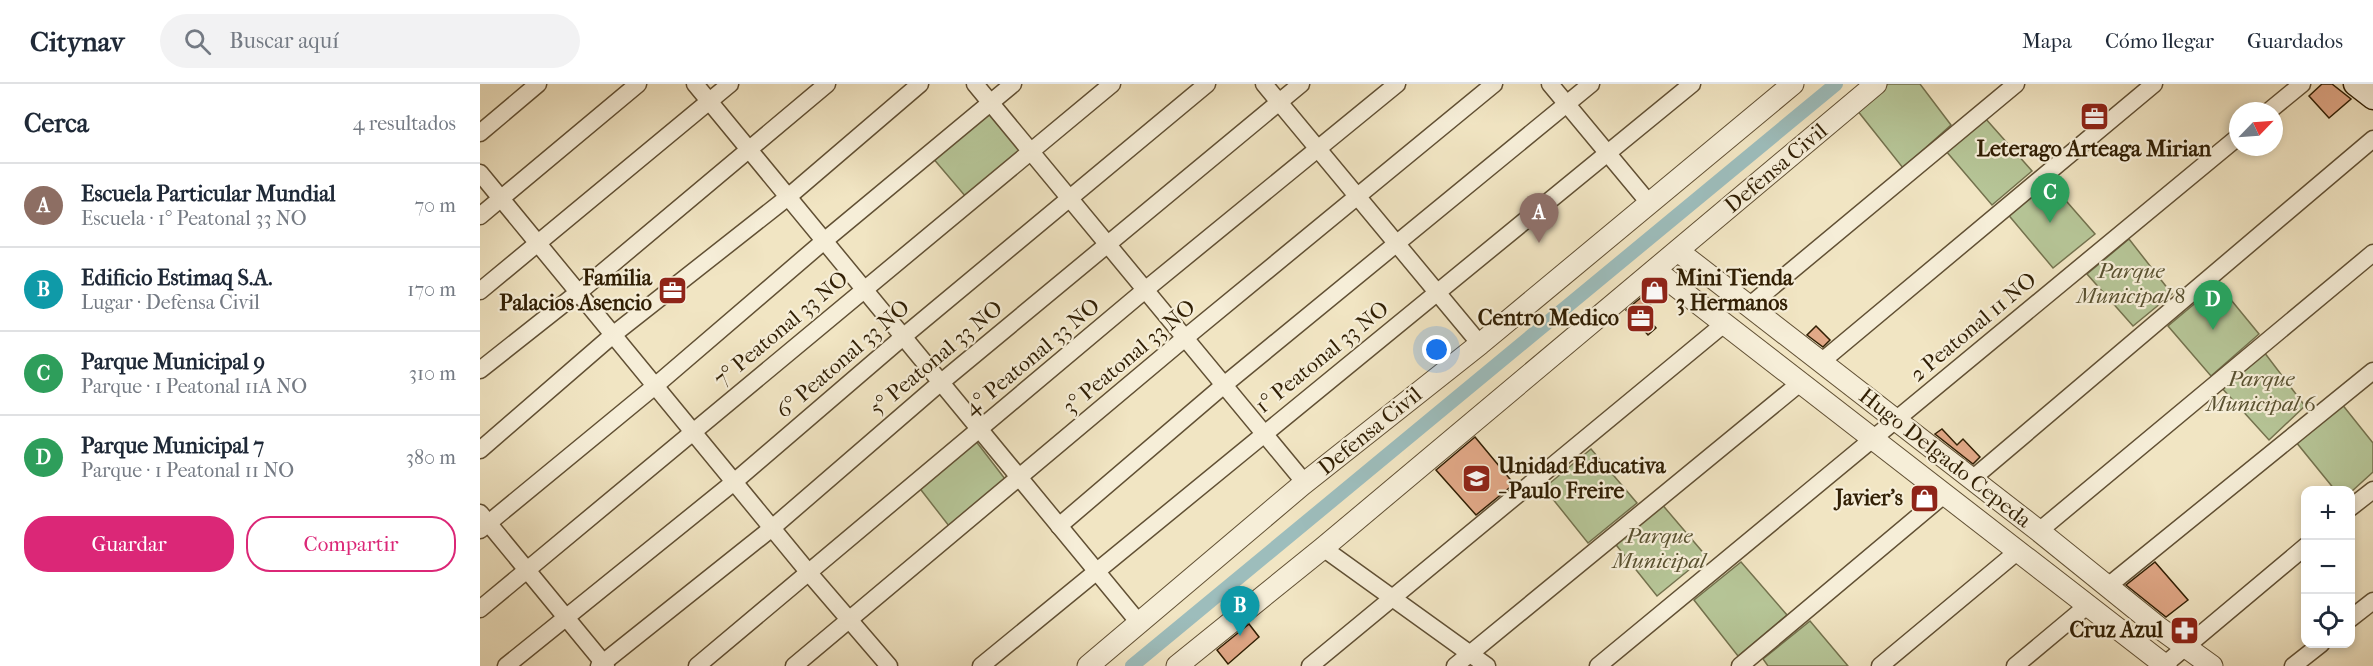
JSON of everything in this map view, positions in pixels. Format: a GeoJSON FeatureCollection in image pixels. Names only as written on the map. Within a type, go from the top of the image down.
{"type":"FeatureCollection","features":[{"type":"Feature","properties":{"kind":"main road"},"geometry":{"type":"LineString","coordinates":[[2355,84],[2373,98]]}},
{"type":"Feature","properties":{"kind":"street"},"geometry":{"type":"LineString","coordinates":[[480,133],[538,84]]}},
{"type":"Feature","properties":{"kind":"street"},"geometry":{"type":"LineString","coordinates":[[480,216],[638,84]]}},
{"type":"Feature","properties":{"kind":"street"},"geometry":{"type":"LineString","coordinates":[[694,84],[1140,624]]}},
{"type":"Feature","properties":{"kind":"street"},"geometry":{"type":"LineString","coordinates":[[480,291],[730,84]]}},
{"type":"Feature","properties":{"kind":"street"},"geometry":{"type":"LineString","coordinates":[[480,370],[578,292],[827,84]]}},
{"type":"Feature","properties":{"kind":"street"},"geometry":{"type":"LineString","coordinates":[[480,450],[614,334],[788,197],[920,84]]}},
{"type":"Feature","properties":{"kind":"street"},"geometry":{"type":"LineString","coordinates":[[975,84],[1305,483]]}},
{"type":"Feature","properties":{"kind":"street"},"geometry":{"type":"LineString","coordinates":[[603,665],[527,570],[483,522],[655,386],[824,241],[1013,84]]}},
{"type":"Feature","properties":{"kind":"street","name":"7° Peatonal 33 NO"},"geometry":{"type":"LineString","coordinates":[[480,609],[1112,84]]}},
{"type":"Feature","properties":{"kind":"street","name":"6° Peatonal 33 NO"},"geometry":{"type":"LineString","coordinates":[[506,666],[734,482],[903,337],[1208,84]]}},
{"type":"Feature","properties":{"kind":"street"},"geometry":{"type":"LineString","coordinates":[[1264,84],[1480,344]]}},
{"type":"Feature","properties":{"kind":"street","name":"5° Peatonal 33 NO"},"geometry":{"type":"LineString","coordinates":[[603,665],[772,528],[941,382],[1301,84]]}},
{"type":"Feature","properties":{"kind":"street","name":"4° Peatonal 33 NO"},"geometry":{"type":"LineString","coordinates":[[697,666],[980,431],[1145,290],[1397,84]]}},
{"type":"Feature","properties":{"kind":"street","name":"3° Peatonal 33 NO"},"geometry":{"type":"LineString","coordinates":[[794,666],[1185,338],[1494,84]]}},
{"type":"Feature","properties":{"kind":"street"},"geometry":{"type":"LineString","coordinates":[[1550,84],[1649,203]]}},
{"type":"Feature","properties":{"kind":"street"},"geometry":{"type":"LineString","coordinates":[[1059,526],[1224,385],[1592,84]]}},
{"type":"Feature","properties":{"kind":"street","name":"1° Peatonal 33 NO"},"geometry":{"type":"LineString","coordinates":[[981,666],[1692,84]]}},
{"type":"Feature","properties":{"kind":"street","name":"Defensa Civil"},"geometry":{"type":"LineString","coordinates":[[1088,666],[1305,483],[1480,344],[1793,84]]}},
{"type":"Feature","properties":{"kind":"street","name":"Defensa Civil"},"geometry":{"type":"LineString","coordinates":[[1177,666],[1323,548],[1876,84]]}},
{"type":"Feature","properties":{"kind":"street"},"geometry":{"type":"LineString","coordinates":[[1749,306],[2016,84]]}},
{"type":"Feature","properties":{"kind":"street"},"geometry":{"type":"LineString","coordinates":[[1821,362],[2154,84]]}},
{"type":"Feature","properties":{"kind":"street"},"geometry":{"type":"LineString","coordinates":[[2280,102],[2302,84]]}},
{"type":"Feature","properties":{"kind":"street"},"geometry":{"type":"LineString","coordinates":[[1972,479],[2373,139]]}},
{"type":"Feature","properties":{"kind":"street","name":"2 Peatonal 11 NO"},"geometry":{"type":"LineString","coordinates":[[1598,666],[2229,144]]}},
{"type":"Feature","properties":{"kind":"street"},"geometry":{"type":"LineString","coordinates":[[480,173],[692,432],[889,666]]}},
{"type":"Feature","properties":{"kind":"street","name":"Hugo Delgado Cepeda"},"geometry":{"type":"LineString","coordinates":[[1678,251],[2040,531],[2158,627],[2186,646],[2204,665]]}},
{"type":"Feature","properties":{"kind":"street"},"geometry":{"type":"LineString","coordinates":[[2040,531],[2373,253]]}},
{"type":"Feature","properties":{"kind":"street","name":"Hugo Delgado Cepeda"},"geometry":{"type":"LineString","coordinates":[[1655,270],[2164,666]]}},
{"type":"Feature","properties":{"kind":"street"},"geometry":{"type":"LineString","coordinates":[[1310,666],[1724,324]]}},
{"type":"Feature","properties":{"kind":"street"},"geometry":{"type":"LineString","coordinates":[[2108,586],[2373,371]]}},
{"type":"Feature","properties":{"kind":"street"},"geometry":{"type":"LineString","coordinates":[[1455,666],[1800,383]]}},
{"type":"Feature","properties":{"kind":"street"},"geometry":{"type":"LineString","coordinates":[[1850,421],[1859,422],[1869,416],[1872,412],[1869,399]]}},
{"type":"Feature","properties":{"kind":"street"},"geometry":{"type":"LineString","coordinates":[[1902,461],[1899,453],[1900,443],[1912,437],[1918,437]]}},
{"type":"Feature","properties":{"kind":"street"},"geometry":{"type":"LineString","coordinates":[[2355,504],[2373,490]]}},
{"type":"Feature","properties":{"kind":"street"},"geometry":{"type":"LineString","coordinates":[[1740,666],[1944,494]]}},
{"type":"Feature","properties":{"kind":"street"},"geometry":{"type":"LineString","coordinates":[[1323,548],[1487,666]]}},
{"type":"Feature","properties":{"kind":"street"},"geometry":{"type":"LineString","coordinates":[[2164,666],[2301,550]]}},
{"type":"Feature","properties":{"kind":"street"},"geometry":{"type":"LineString","coordinates":[[1880,666],[2018,551]]}},
{"type":"Feature","properties":{"kind":"street"},"geometry":{"type":"LineString","coordinates":[[2355,615],[2373,601]]}},
{"type":"Feature","properties":{"kind":"street"},"geometry":{"type":"LineString","coordinates":[[2015,666],[2088,605]]}},
{"type":"Feature","properties":{"kind":"street"},"geometry":{"type":"LineString","coordinates":[[2141,647],[2149,648],[2155,644],[2158,639],[2158,627]]}},
{"type":"Feature","properties":{"kind":"street"},"geometry":{"type":"LineString","coordinates":[[2293,666],[2316,648]]}},
{"type":"Feature","properties":{"kind":"green space"},"geometry":{"type":"Polygon","coordinates":[[[1888,84],[1920,84],[1951,125],[1903,168],[1857,110],[1888,84]]]}},
{"type":"Feature","properties":{"kind":"green space"},"geometry":{"type":"Polygon","coordinates":[[[988,109],[1020,150],[966,197],[932,157],[988,109]]]}},
{"type":"Feature","properties":{"kind":"green space"},"geometry":{"type":"Polygon","coordinates":[[[1985,118],[2032,171],[1992,205],[1946,151],[1985,118]]]}},
{"type":"Feature","properties":{"kind":"green space"},"geometry":{"type":"Polygon","coordinates":[[[2047,179],[2095,234],[2053,268],[2006,212],[2047,179]]]}},
{"type":"Feature","properties":{"kind":"green space","name":"Parque Municipal 8"},"geometry":{"type":"Polygon","coordinates":[[[2129,239],[2172,294],[2133,326],[2087,274],[2129,239]]]}},
{"type":"Feature","properties":{"kind":"green space"},"geometry":{"type":"Polygon","coordinates":[[[2218,284],[2259,334],[2211,376],[2168,326],[2218,284]]]}},
{"type":"Feature","properties":{"kind":"green space","name":"Parque Municipal 6"},"geometry":{"type":"Polygon","coordinates":[[[2264,352],[2305,406],[2269,440],[2221,387],[2264,352]]]}},
{"type":"Feature","properties":{"kind":"green space"},"geometry":{"type":"Polygon","coordinates":[[[2341,403],[2373,443],[2373,472],[2355,488],[2355,486],[2332,486],[2296,442],[2341,403]]]}},
{"type":"Feature","properties":{"kind":"green space"},"geometry":{"type":"Polygon","coordinates":[[[975,440],[1005,479],[949,526],[918,486],[975,440]]]}},
{"type":"Feature","properties":{"kind":"green space","name":"Parque Municipal"},"geometry":{"type":"Polygon","coordinates":[[[1591,449],[1637,503],[1588,543],[1544,488],[1591,449]]]}},
{"type":"Feature","properties":{"kind":"green space","name":"Parque Municipal"},"geometry":{"type":"Polygon","coordinates":[[[1660,502],[1706,556],[1657,596],[1613,541],[1660,502]]]}},
{"type":"Feature","properties":{"kind":"green space","name":"Parque Municipal"},"geometry":{"type":"Polygon","coordinates":[[[1741,562],[1787,615],[1738,656],[1694,600],[1741,562]]]}},
{"type":"Feature","properties":{"kind":"green space"},"geometry":{"type":"Polygon","coordinates":[[[1810,621],[1848,666],[1768,666],[1763,659],[1810,621]]]}},
{"type":"Feature","properties":{"kind":"building"},"geometry":{"type":"Polygon","coordinates":[[[2322,84],[2332,84],[2351,99],[2329,118],[2309,96],[2322,84]]]}},
{"type":"Feature","properties":{"kind":"building"},"geometry":{"type":"Polygon","coordinates":[[[1655,286],[1663,293],[1642,312],[1656,328],[1648,335],[1626,310],[1655,286]]]}},
{"type":"Feature","properties":{"kind":"building"},"geometry":{"type":"Polygon","coordinates":[[[1816,326],[1830,340],[1823,347],[1807,335],[1816,326]]]}},
{"type":"Feature","properties":{"kind":"building"},"geometry":{"type":"Polygon","coordinates":[[[1942,429],[1957,445],[1963,439],[1980,457],[1973,464],[1935,434],[1942,429]]]}},
{"type":"Feature","properties":{"kind":"building","name":"Unidad Educativa - Paulo Freire"},"geometry":{"type":"Polygon","coordinates":[[[1475,437],[1514,484],[1476,515],[1436,470],[1475,437]]]}},
{"type":"Feature","properties":{"kind":"building"},"geometry":{"type":"Polygon","coordinates":[[[2155,562],[2188,600],[2166,617],[2126,585],[2155,562]]]}},
{"type":"Feature","properties":{"kind":"building"},"geometry":{"type":"Polygon","coordinates":[[[1249,624],[1259,637],[1228,664],[1217,650],[1249,624]]]}},
{"type":"Feature","properties":{"kind":"waterway"},"geometry":{"type":"LineString","coordinates":[[1132,666],[1836,84]]}},
{"type":"Feature","properties":{"kind":"place","name":"Leterago Arteaga Mirian"},"geometry":{"type":"Point","coordinates":[2094,117]}},
{"type":"Feature","properties":{"kind":"place","name":"Parque Municipal 9"},"geometry":{"type":"Point","coordinates":[2050,223]}},
{"type":"Feature","properties":{"kind":"place","name":"Escuela Particular Mundial"},"geometry":{"type":"Point","coordinates":[1539,243]}},
{"type":"Feature","properties":{"kind":"place","name":"Familia Palacios Asencio"},"geometry":{"type":"Point","coordinates":[673,291]}},
{"type":"Feature","properties":{"kind":"place","name":"Mini Tienda 3 Hermanos"},"geometry":{"type":"Point","coordinates":[1655,291]}},
{"type":"Feature","properties":{"kind":"place","name":"Centro Medico"},"geometry":{"type":"Point","coordinates":[1640,318]}},
{"type":"Feature","properties":{"kind":"place","name":"Parque Municipal 7"},"geometry":{"type":"Point","coordinates":[2213,330]}},
{"type":"Feature","properties":{"kind":"place","name":"Unidad Educativa - Paulo Freire"},"geometry":{"type":"Point","coordinates":[1477,479]}},
{"type":"Feature","properties":{"kind":"place","name":"Javier's"},"geometry":{"type":"Point","coordinates":[1924,498]}},
{"type":"Feature","properties":{"kind":"place","name":"Cruz Azul"},"geometry":{"type":"Point","coordinates":[2184,630]}},
{"type":"Feature","properties":{"kind":"place","name":"Edificio Estimaq S.A."},"geometry":{"type":"Point","coordinates":[1240,636]}}]}
